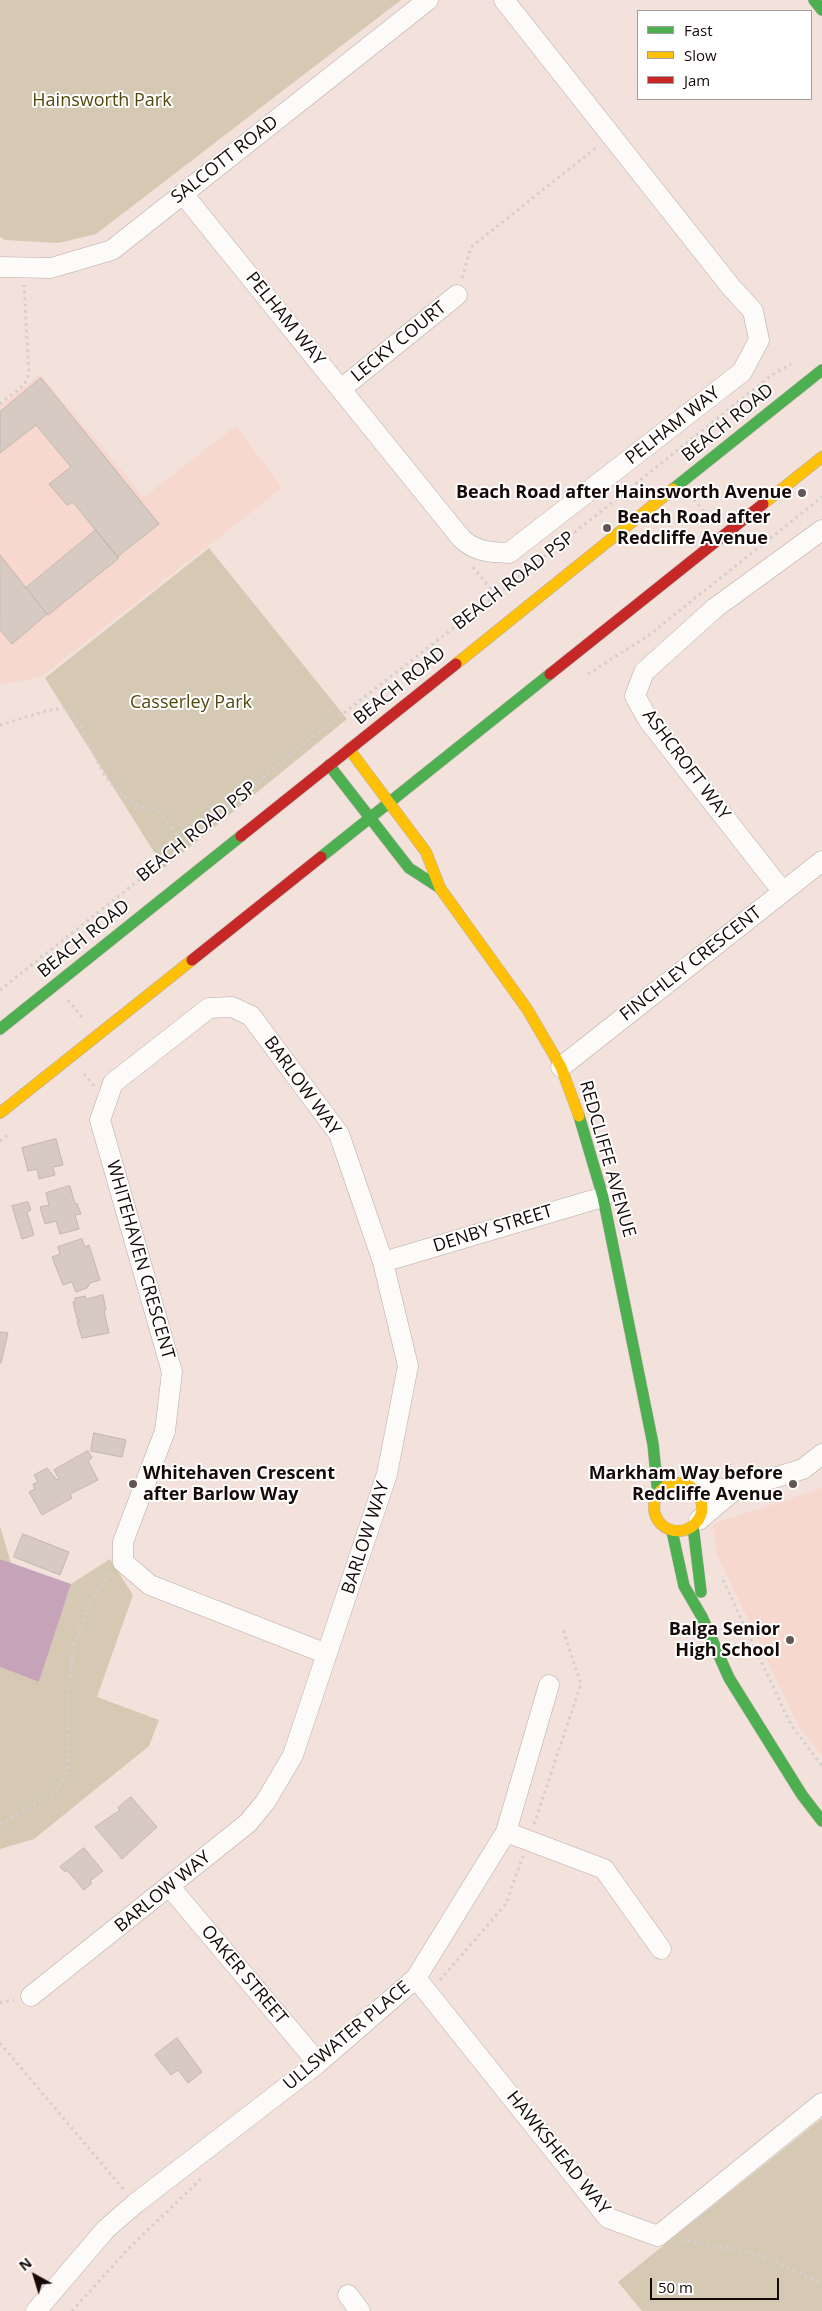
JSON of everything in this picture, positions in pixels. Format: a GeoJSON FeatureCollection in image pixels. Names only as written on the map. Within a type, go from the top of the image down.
{"type":"FeatureCollection","features":[{"type":"Feature","properties":{"kind":"main road"},"geometry":{"type":"LineString","coordinates":[[814,0],[822,10]]}},
{"type":"Feature","properties":{"kind":"main road","name":"BEACH ROAD"},"geometry":{"type":"LineString","coordinates":[[0,1028],[822,370]]}},
{"type":"Feature","properties":{"kind":"main road"},"geometry":{"type":"LineString","coordinates":[[0,1113],[822,457]]}},
{"type":"Feature","properties":{"kind":"main road","name":"REDCLIFFE AVENUE"},"geometry":{"type":"LineString","coordinates":[[349,749],[426,852],[440,888],[527,1009],[560,1067],[574,1097],[603,1197],[653,1444],[658,1494]]}},
{"type":"Feature","properties":{"kind":"main road","name":"REDCLIFFE AVENUE"},"geometry":{"type":"LineString","coordinates":[[329,764],[408,868],[440,888]]}},
{"type":"Feature","properties":{"kind":"main road","name":"REDCLIFFE AVENUE"},"geometry":{"type":"LineString","coordinates":[[653,1444],[688,1485]]}},
{"type":"Feature","properties":{"kind":"main road"},"geometry":{"type":"LineString","coordinates":[[670,1484],[688,1485],[701,1498],[702,1514],[696,1523],[679,1531],[672,1531],[659,1523],[655,1516],[654,1501],[658,1494],[670,1484]]}},
{"type":"Feature","properties":{"kind":"main road"},"geometry":{"type":"LineString","coordinates":[[696,1523],[702,1617]]}},
{"type":"Feature","properties":{"kind":"main road"},"geometry":{"type":"LineString","coordinates":[[672,1531],[684,1586],[702,1617],[729,1678],[802,1795],[822,1821]]}},
{"type":"Feature","properties":{"kind":"street","name":"SALCOTT ROAD"},"geometry":{"type":"LineString","coordinates":[[0,267],[51,268],[112,250],[428,0]]}},
{"type":"Feature","properties":{"kind":"street","name":"PELHAM WAY"},"geometry":{"type":"LineString","coordinates":[[183,194],[468,545],[484,551],[509,553],[742,372],[759,340],[753,311],[504,0]]}},
{"type":"Feature","properties":{"kind":"street","name":"LECKY COURT"},"geometry":{"type":"LineString","coordinates":[[341,389],[457,296]]}},
{"type":"Feature","properties":{"kind":"street","name":"ASHCROFT WAY"},"geometry":{"type":"LineString","coordinates":[[783,892],[649,721],[635,696],[644,672],[715,608],[822,530]]}},
{"type":"Feature","properties":{"kind":"street","name":"FINCHLEY CRESCENT"},"geometry":{"type":"LineString","coordinates":[[560,1067],[822,861]]}},
{"type":"Feature","properties":{"kind":"street","name":"WHITEHAVEN CRESCENT"},"geometry":{"type":"LineString","coordinates":[[123,1562],[123,1542],[165,1430],[172,1372],[100,1120],[113,1083],[209,1008],[232,1008]]}},
{"type":"Feature","properties":{"kind":"street","name":"BARLOW WAY"},"geometry":{"type":"LineString","coordinates":[[31,1996],[248,1823],[266,1801],[293,1755],[387,1474],[408,1366],[383,1262],[339,1134],[251,1016],[232,1008]]}},
{"type":"Feature","properties":{"kind":"street","name":"DENBY STREET"},"geometry":{"type":"LineString","coordinates":[[383,1262],[603,1197]]}},
{"type":"Feature","properties":{"kind":"street"},"geometry":{"type":"LineString","coordinates":[[696,1523],[734,1490],[803,1468],[822,1454]]}},
{"type":"Feature","properties":{"kind":"street"},"geometry":{"type":"LineString","coordinates":[[688,1485],[734,1490]]}},
{"type":"Feature","properties":{"kind":"street"},"geometry":{"type":"LineString","coordinates":[[123,1562],[150,1585],[328,1654]]}},
{"type":"Feature","properties":{"kind":"street","name":"ULLSWATER PLACE"},"geometry":{"type":"LineString","coordinates":[[36,2311],[106,2229],[136,2203],[318,2063],[416,1978],[506,1832],[549,1684]]}},
{"type":"Feature","properties":{"kind":"street"},"geometry":{"type":"LineString","coordinates":[[506,1832],[604,1869],[661,1949]]}},
{"type":"Feature","properties":{"kind":"street","name":"OAKER STREET"},"geometry":{"type":"LineString","coordinates":[[170,1887],[318,2063]]}},
{"type":"Feature","properties":{"kind":"street","name":"HAWKSHEAD WAY"},"geometry":{"type":"LineString","coordinates":[[416,1978],[608,2218],[658,2236]]}},
{"type":"Feature","properties":{"kind":"street"},"geometry":{"type":"LineString","coordinates":[[658,2236],[822,2103]]}},
{"type":"Feature","properties":{"kind":"street"},"geometry":{"type":"LineString","coordinates":[[348,2296],[360,2311]]}},
{"type":"Feature","properties":{"kind":"path"},"geometry":{"type":"LineString","coordinates":[[457,296],[471,247],[612,135]]}},
{"type":"Feature","properties":{"kind":"path"},"geometry":{"type":"LineString","coordinates":[[0,404],[24,385],[28,374],[24,267]]}},
{"type":"Feature","properties":{"kind":"path","name":"BEACH ROAD PSP"},"geometry":{"type":"LineString","coordinates":[[0,990],[236,803],[279,763],[496,595],[773,374],[796,362]]}},
{"type":"Feature","properties":{"kind":"path"},"geometry":{"type":"LineString","coordinates":[[663,462],[742,559]]}},
{"type":"Feature","properties":{"kind":"path"},"geometry":{"type":"LineString","coordinates":[[468,545],[468,562],[496,595]]}},
{"type":"Feature","properties":{"kind":"path"},"geometry":{"type":"LineString","coordinates":[[0,725],[48,710],[64,708],[80,724],[104,773],[118,791],[140,808],[157,809],[184,844]]}},
{"type":"Feature","properties":{"kind":"path"},"geometry":{"type":"LineString","coordinates":[[36,962],[56,984],[96,1036]]}},
{"type":"Feature","properties":{"kind":"path"},"geometry":{"type":"LineString","coordinates":[[0,1826],[55,1792],[66,1775],[69,1753],[68,1695],[74,1644],[88,1606],[113,1570],[123,1562]]}},
{"type":"Feature","properties":{"kind":"path"},"geometry":{"type":"LineString","coordinates":[[722,1579],[791,1725],[822,1766]]}},
{"type":"Feature","properties":{"kind":"path"},"geometry":{"type":"LineString","coordinates":[[0,2043],[136,2203]]}},
{"type":"Feature","properties":{"kind":"path"},"geometry":{"type":"LineString","coordinates":[[658,2236],[759,2254],[822,2284]]}},
{"type":"Feature","properties":{"kind":"shaded area"},"geometry":{"type":"Polygon","coordinates":[[[40,374],[144,497],[236,426],[282,488],[41,677],[0,685],[0,406],[40,374]]]}},
{"type":"Feature","properties":{"kind":"shaded area","name":"Balga Senior High School"},"geometry":{"type":"Polygon","coordinates":[[[822,1488],[822,1756],[799,1727],[716,1552],[713,1524],[822,1488]]]}},
{"type":"Feature","properties":{"kind":"shaded area"},"geometry":{"type":"Polygon","coordinates":[[[0,1559],[71,1584],[39,1682],[0,1667],[0,1559]]]}},
{"type":"Feature","properties":{"kind":"green space","name":"Hainsworth Park"},"geometry":{"type":"Polygon","coordinates":[[[0,0],[401,0],[96,234],[58,243],[5,240],[0,237],[0,0]]]}},
{"type":"Feature","properties":{"kind":"green space","name":"Casserley Park"},"geometry":{"type":"Polygon","coordinates":[[[209,548],[347,719],[164,868],[45,678],[209,548]]]}},
{"type":"Feature","properties":{"kind":"green space"},"geometry":{"type":"Polygon","coordinates":[[[0,1526],[11,1563],[0,1559],[0,1526]]]}},
{"type":"Feature","properties":{"kind":"green space"},"geometry":{"type":"Polygon","coordinates":[[[110,1559],[133,1595],[97,1697],[159,1720],[149,1746],[34,1839],[0,1849],[0,1667],[39,1682],[71,1584],[110,1559]]]}},
{"type":"Feature","properties":{"kind":"green space"},"geometry":{"type":"Polygon","coordinates":[[[822,2118],[822,2311],[642,2311],[618,2282],[822,2118]]]}},
{"type":"Feature","properties":{"kind":"building"},"geometry":{"type":"Polygon","coordinates":[[[41,378],[159,524],[117,557],[73,502],[67,505],[49,484],[71,467],[36,425],[0,453],[0,412],[41,378]]]}},
{"type":"Feature","properties":{"kind":"building"},"geometry":{"type":"Polygon","coordinates":[[[96,530],[119,558],[48,615],[26,588],[96,530]]]}},
{"type":"Feature","properties":{"kind":"building"},"geometry":{"type":"Polygon","coordinates":[[[0,555],[47,614],[12,644],[0,630],[0,555]]]}},
{"type":"Feature","properties":{"kind":"building"},"geometry":{"type":"Polygon","coordinates":[[[56,1139],[63,1165],[53,1167],[55,1175],[39,1179],[37,1169],[28,1171],[22,1148],[56,1139]]]}},
{"type":"Feature","properties":{"kind":"building"},"geometry":{"type":"Polygon","coordinates":[[[70,1186],[75,1204],[77,1203],[81,1214],[75,1215],[79,1229],[60,1234],[56,1221],[45,1224],[40,1207],[49,1205],[46,1193],[70,1186]]]}},
{"type":"Feature","properties":{"kind":"building"},"geometry":{"type":"Polygon","coordinates":[[[28,1202],[31,1210],[27,1212],[34,1235],[22,1239],[12,1206],[28,1202]]]}},
{"type":"Feature","properties":{"kind":"building"},"geometry":{"type":"Polygon","coordinates":[[[82,1239],[85,1247],[89,1245],[100,1280],[90,1283],[87,1288],[76,1292],[72,1282],[63,1285],[52,1257],[60,1254],[58,1247],[82,1239]]]}},
{"type":"Feature","properties":{"kind":"building"},"geometry":{"type":"Polygon","coordinates":[[[103,1295],[106,1310],[104,1311],[109,1333],[82,1338],[77,1321],[80,1320],[77,1319],[73,1302],[75,1302],[75,1298],[85,1296],[86,1299],[103,1295]]]}},
{"type":"Feature","properties":{"kind":"building"},"geometry":{"type":"Polygon","coordinates":[[[0,1332],[8,1333],[1,1363],[0,1363],[0,1332]]]}},
{"type":"Feature","properties":{"kind":"building"},"geometry":{"type":"Polygon","coordinates":[[[94,1433],[126,1440],[122,1457],[91,1451],[94,1433]]]}},
{"type":"Feature","properties":{"kind":"building"},"geometry":{"type":"Polygon","coordinates":[[[88,1451],[92,1458],[88,1461],[98,1480],[70,1494],[72,1498],[42,1515],[29,1492],[35,1489],[33,1484],[38,1482],[34,1475],[47,1468],[57,1480],[59,1479],[54,1470],[88,1451]]]}},
{"type":"Feature","properties":{"kind":"building"},"geometry":{"type":"Polygon","coordinates":[[[23,1534],[69,1552],[60,1575],[14,1557],[23,1534]]]}},
{"type":"Feature","properties":{"kind":"building"},"geometry":{"type":"Polygon","coordinates":[[[131,1797],[157,1827],[122,1859],[95,1827],[120,1810],[118,1808],[131,1797]]]}},
{"type":"Feature","properties":{"kind":"building"},"geometry":{"type":"Polygon","coordinates":[[[84,1848],[103,1871],[90,1881],[92,1883],[84,1890],[67,1870],[65,1872],[60,1867],[84,1848]]]}},
{"type":"Feature","properties":{"kind":"building"},"geometry":{"type":"Polygon","coordinates":[[[177,2038],[202,2072],[188,2083],[178,2070],[171,2075],[155,2055],[177,2038]]]}},
{"type":"Feature","properties":{"kind":"traffic: fast"},"geometry":{"type":"LineString","coordinates":[[814,0],[822,10]]}},
{"type":"Feature","properties":{"kind":"traffic: fast"},"geometry":{"type":"LineString","coordinates":[[673,489],[822,370]]}},
{"type":"Feature","properties":{"kind":"traffic: fast"},"geometry":{"type":"LineString","coordinates":[[321,857],[550,674]]}},
{"type":"Feature","properties":{"kind":"traffic: fast"},"geometry":{"type":"LineString","coordinates":[[329,765],[409,868],[440,888]]}},
{"type":"Feature","properties":{"kind":"traffic: fast"},"geometry":{"type":"LineString","coordinates":[[0,1029],[241,836]]}},
{"type":"Feature","properties":{"kind":"traffic: fast"},"geometry":{"type":"LineString","coordinates":[[579,1116],[603,1197],[653,1444],[658,1494]]}},
{"type":"Feature","properties":{"kind":"traffic: fast"},"geometry":{"type":"LineString","coordinates":[[693,1526],[701,1592]]}},
{"type":"Feature","properties":{"kind":"traffic: fast"},"geometry":{"type":"LineString","coordinates":[[672,1531],[684,1586],[702,1617],[729,1678],[802,1795],[822,1821]]}},
{"type":"Feature","properties":{"kind":"traffic: slow"},"geometry":{"type":"LineString","coordinates":[[763,504],[822,457]]}},
{"type":"Feature","properties":{"kind":"traffic: slow"},"geometry":{"type":"LineString","coordinates":[[456,664],[673,489]]}},
{"type":"Feature","properties":{"kind":"traffic: slow"},"geometry":{"type":"LineString","coordinates":[[349,749],[426,852],[440,888],[527,1009],[561,1067],[579,1116]]}},
{"type":"Feature","properties":{"kind":"traffic: slow"},"geometry":{"type":"LineString","coordinates":[[0,1113],[192,960]]}},
{"type":"Feature","properties":{"kind":"traffic: slow"},"geometry":{"type":"LineString","coordinates":[[673,1483],[683,1483],[695,1490],[702,1502],[702,1507],[702,1512],[695,1524],[683,1531],[673,1531],[665,1527],[658,1520],[654,1512],[654,1502],[658,1494],[665,1487],[673,1483]]}},
{"type":"Feature","properties":{"kind":"traffic: jam"},"geometry":{"type":"LineString","coordinates":[[550,674],[763,504]]}},
{"type":"Feature","properties":{"kind":"traffic: jam"},"geometry":{"type":"LineString","coordinates":[[241,836],[456,664]]}},
{"type":"Feature","properties":{"kind":"traffic: jam"},"geometry":{"type":"LineString","coordinates":[[192,960],[321,857]]}},
{"type":"Feature","properties":{"kind":"place","name":"Beach Road after Hainsworth Avenue"},"geometry":{"type":"Point","coordinates":[802,493]}},
{"type":"Feature","properties":{"kind":"place","name":"Beach Road after Redcliffe Avenue"},"geometry":{"type":"Point","coordinates":[607,528]}},
{"type":"Feature","properties":{"kind":"place","name":"Whitehaven Crescent after Barlow Way"},"geometry":{"type":"Point","coordinates":[133,1484]}},
{"type":"Feature","properties":{"kind":"place","name":"Markham Way before Redcliffe Avenue"},"geometry":{"type":"Point","coordinates":[793,1484]}},
{"type":"Feature","properties":{"kind":"place","name":"Balga Senior High School"},"geometry":{"type":"Point","coordinates":[790,1640]}}]}
